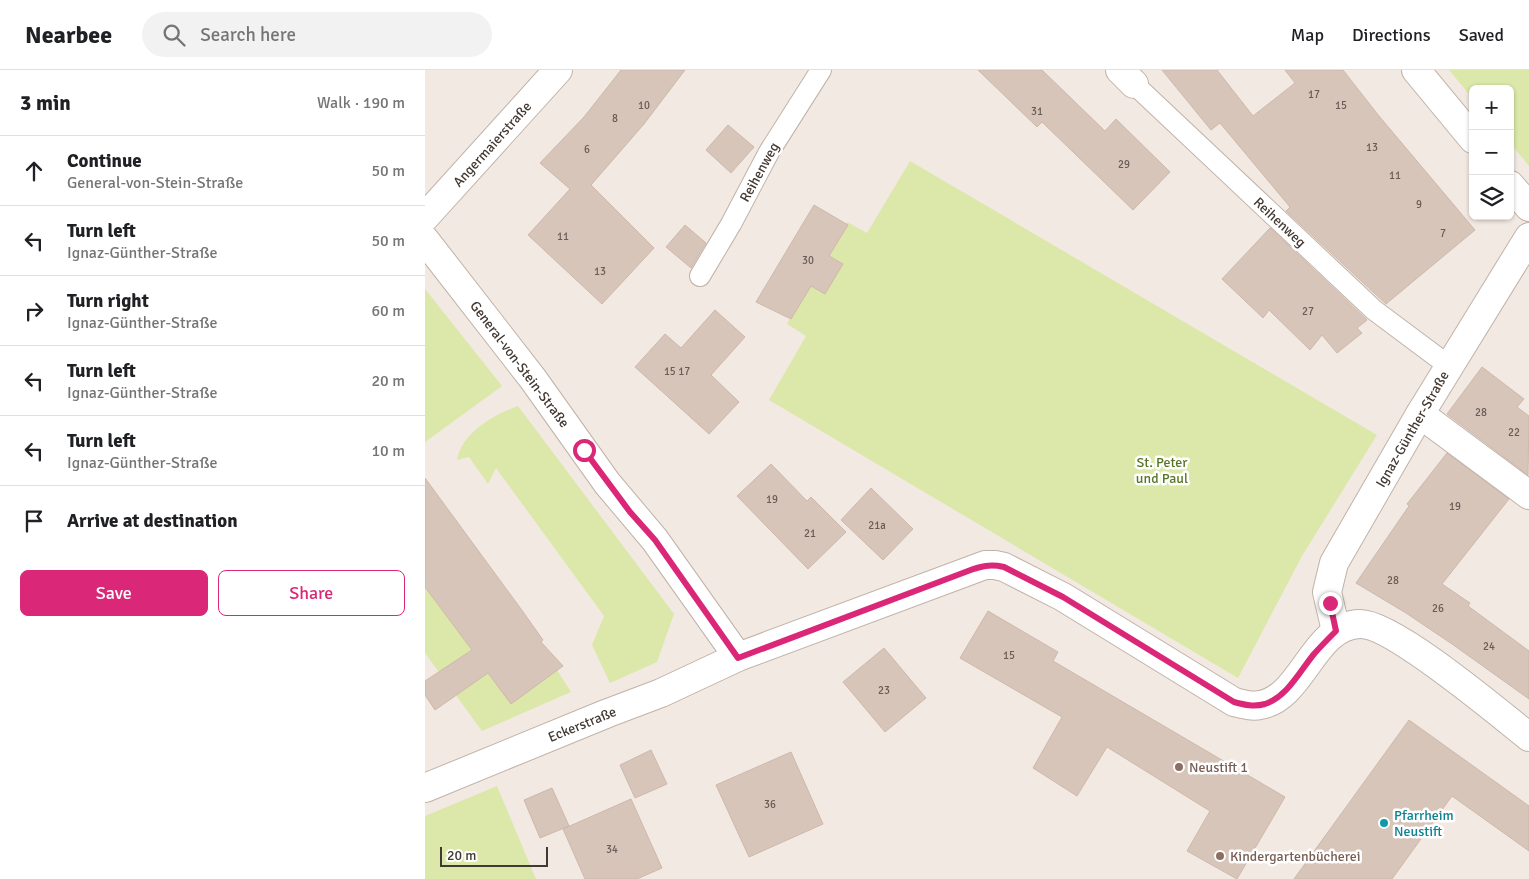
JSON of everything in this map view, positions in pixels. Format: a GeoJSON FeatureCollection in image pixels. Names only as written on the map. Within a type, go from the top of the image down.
{"type":"FeatureCollection","features":[{"type":"Feature","properties":{"kind":"street","name":"Angermaierstraße"},"geometry":{"type":"LineString","coordinates":[[425,218],[558,70]]}},
{"type":"Feature","properties":{"kind":"street"},"geometry":{"type":"LineString","coordinates":[[1416,70],[1469,134]]}},
{"type":"Feature","properties":{"kind":"street"},"geometry":{"type":"LineString","coordinates":[[1514,189],[1529,207]]}},
{"type":"Feature","properties":{"kind":"street","name":"Ignaz-Günther-Straße"},"geometry":{"type":"LineString","coordinates":[[1336,631],[1327,592],[1334,564],[1420,414],[1529,237]]}},
{"type":"Feature","properties":{"kind":"street","name":"General-von-Stein-Straße"},"geometry":{"type":"LineString","coordinates":[[425,240],[533,379],[607,483],[655,540],[738,658]]}},
{"type":"Feature","properties":{"kind":"street"},"geometry":{"type":"LineString","coordinates":[[1420,414],[1529,495]]}},
{"type":"Feature","properties":{"kind":"street"},"geometry":{"type":"LineString","coordinates":[[738,658],[985,565],[995,565],[1004,567],[1063,597],[1226,696],[1246,705],[1258,706],[1267,704],[1277,698],[1287,690],[1318,649],[1336,631],[1348,626],[1361,624],[1377,628],[1402,641],[1529,736]]}},
{"type":"Feature","properties":{"kind":"street","name":"Eckerstraße"},"geometry":{"type":"LineString","coordinates":[[425,788],[661,693],[738,658]]}},
{"type":"Feature","properties":{"kind":"lane","name":"Reihenweg"},"geometry":{"type":"LineString","coordinates":[[701,276],[769,152],[821,70]]}},
{"type":"Feature","properties":{"kind":"lane","name":"Reihenweg"},"geometry":{"type":"LineString","coordinates":[[1127,77],[1374,310],[1449,366]]}},
{"type":"Feature","properties":{"kind":"green space"},"geometry":{"type":"Polygon","coordinates":[[[1449,70],[1529,70],[1529,166],[1514,148],[1514,85],[1469,85],[1469,94],[1449,70]]]}},
{"type":"Feature","properties":{"kind":"green space","name":"St. Peter und Paul"},"geometry":{"type":"Polygon","coordinates":[[[910,161],[1377,435],[1302,556],[1238,678],[769,400],[806,336],[787,324],[811,286],[825,294],[843,264],[829,256],[848,225],[846,224],[847,222],[867,233],[910,161]]]}},
{"type":"Feature","properties":{"kind":"green space"},"geometry":{"type":"Polygon","coordinates":[[[425,289],[502,386],[425,442],[425,289]]]}},
{"type":"Feature","properties":{"kind":"green space"},"geometry":{"type":"Polygon","coordinates":[[[518,406],[674,614],[657,662],[610,683],[592,645],[604,616],[496,468],[488,484],[469,457],[457,460],[465,441],[472,433],[499,414],[518,406]]]}},
{"type":"Feature","properties":{"kind":"green space"},"geometry":{"type":"Polygon","coordinates":[[[425,586],[473,651],[557,670],[571,692],[482,731],[425,653],[425,586]]]}},
{"type":"Feature","properties":{"kind":"green space"},"geometry":{"type":"Polygon","coordinates":[[[497,786],[536,879],[425,879],[425,816],[497,786]]]}},
{"type":"Feature","properties":{"kind":"building"},"geometry":{"type":"Polygon","coordinates":[[[621,70],[685,70],[644,124],[591,185],[654,248],[602,304],[528,235],[570,189],[540,163],[584,117],[621,70]]]}},
{"type":"Feature","properties":{"kind":"building"},"geometry":{"type":"Polygon","coordinates":[[[978,70],[1042,70],[1105,131],[1116,119],[1170,172],[1133,210],[1042,122],[1037,127],[978,70]]]}},
{"type":"Feature","properties":{"kind":"building"},"geometry":{"type":"Polygon","coordinates":[[[1162,70],[1217,70],[1253,116],[1295,83],[1285,70],[1343,70],[1379,116],[1475,230],[1386,304],[1286,211],[1290,207],[1220,123],[1211,130],[1162,70]]]}},
{"type":"Feature","properties":{"kind":"building"},"geometry":{"type":"Polygon","coordinates":[[[728,125],[754,147],[731,173],[706,150],[728,125]]]}},
{"type":"Feature","properties":{"kind":"building"},"geometry":{"type":"Polygon","coordinates":[[[814,205],[848,225],[829,256],[843,264],[825,294],[811,286],[791,319],[756,302],[814,205]]]}},
{"type":"Feature","properties":{"kind":"building"},"geometry":{"type":"Polygon","coordinates":[[[685,225],[706,243],[691,268],[666,247],[685,225]]]}},
{"type":"Feature","properties":{"kind":"building"},"geometry":{"type":"Polygon","coordinates":[[[1270,228],[1367,320],[1357,328],[1362,333],[1337,353],[1322,335],[1310,350],[1269,310],[1263,318],[1222,279],[1270,228]]]}},
{"type":"Feature","properties":{"kind":"building"},"geometry":{"type":"Polygon","coordinates":[[[715,310],[745,337],[711,375],[739,402],[709,434],[635,367],[665,334],[681,348],[715,310]]]}},
{"type":"Feature","properties":{"kind":"building"},"geometry":{"type":"Polygon","coordinates":[[[1482,367],[1524,399],[1517,407],[1529,416],[1528,475],[1447,414],[1482,367]]]}},
{"type":"Feature","properties":{"kind":"building"},"geometry":{"type":"Polygon","coordinates":[[[1447,453],[1509,499],[1442,584],[1470,603],[1468,606],[1529,651],[1529,699],[1406,613],[1356,583],[1409,506],[1407,504],[1447,453]]]}},
{"type":"Feature","properties":{"kind":"building"},"geometry":{"type":"Polygon","coordinates":[[[771,464],[807,501],[811,497],[846,532],[808,569],[737,496],[771,464]]]}},
{"type":"Feature","properties":{"kind":"building"},"geometry":{"type":"Polygon","coordinates":[[[425,478],[543,640],[541,642],[563,666],[511,704],[488,673],[435,710],[425,695],[425,681],[472,650],[425,587],[425,478]]]}},
{"type":"Feature","properties":{"kind":"building"},"geometry":{"type":"Polygon","coordinates":[[[871,488],[913,529],[883,560],[841,520],[871,488]]]}},
{"type":"Feature","properties":{"kind":"building"},"geometry":{"type":"Polygon","coordinates":[[[988,611],[1058,652],[1053,661],[1285,797],[1237,879],[1187,851],[1210,811],[1107,747],[1077,796],[1033,768],[1062,717],[960,658],[988,611]]]}},
{"type":"Feature","properties":{"kind":"building"},"geometry":{"type":"Polygon","coordinates":[[[884,648],[926,698],[885,732],[843,682],[884,648]]]}},
{"type":"Feature","properties":{"kind":"building","name":"Pfarrheim Neustift"},"geometry":{"type":"Polygon","coordinates":[[[1409,720],[1529,806],[1529,851],[1452,796],[1392,879],[1294,879],[1409,720]]]}},
{"type":"Feature","properties":{"kind":"building"},"geometry":{"type":"Polygon","coordinates":[[[651,750],[667,784],[635,798],[620,765],[651,750]]]}},
{"type":"Feature","properties":{"kind":"building"},"geometry":{"type":"Polygon","coordinates":[[[791,752],[823,824],[749,857],[716,785],[791,752]]]}},
{"type":"Feature","properties":{"kind":"building"},"geometry":{"type":"Polygon","coordinates":[[[552,788],[569,826],[540,838],[524,800],[552,788]]]}},
{"type":"Feature","properties":{"kind":"building"},"geometry":{"type":"Polygon","coordinates":[[[631,799],[662,868],[637,879],[585,879],[563,829],[631,799]]]}},
{"type":"Feature","properties":{"kind":"place","name":"Neustift 1"},"geometry":{"type":"Point","coordinates":[1179,767]}},
{"type":"Feature","properties":{"kind":"place","name":"Pfarrheim Neustift"},"geometry":{"type":"Point","coordinates":[1384,823]}},
{"type":"Feature","properties":{"kind":"place","name":"Kindergartenbücherei"},"geometry":{"type":"Point","coordinates":[1220,856]}},
{"type":"Feature","properties":{"kind":"route"},"geometry":{"type":"LineString","coordinates":[[584,450],[607,483],[655,540],[738,658],[968,571],[985,565],[995,565],[1004,567],[1063,597],[1234,702],[1258,706],[1267,704],[1287,690],[1315,653],[1336,631],[1330,603]]}}]}
